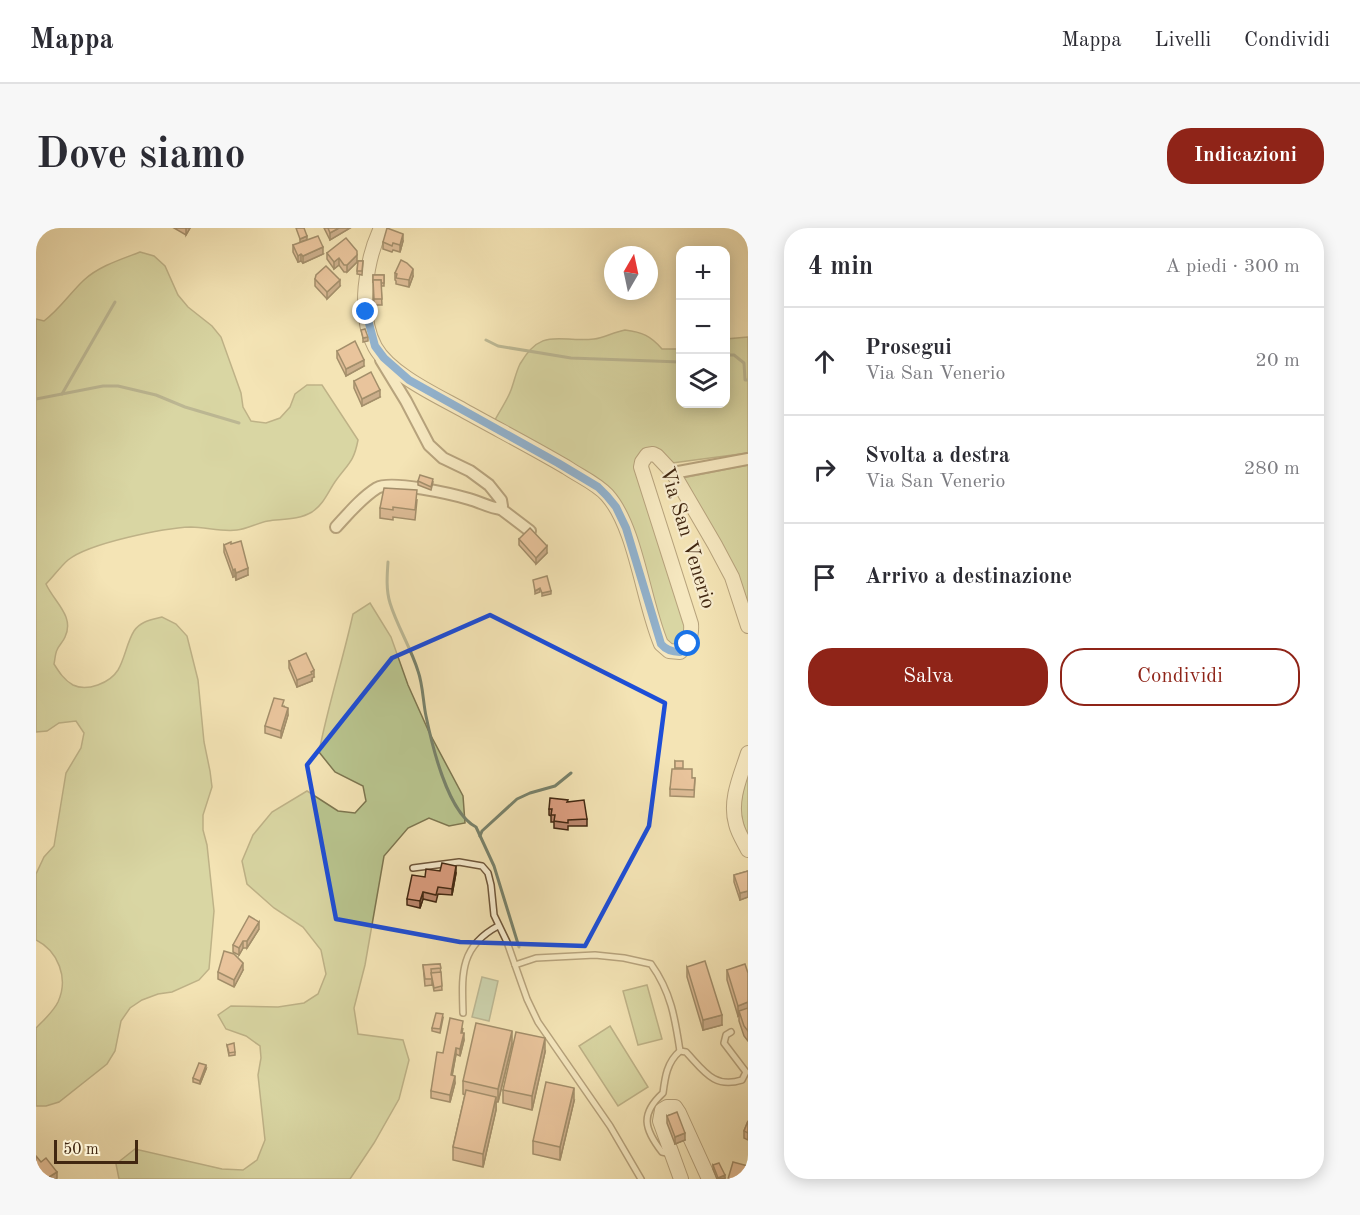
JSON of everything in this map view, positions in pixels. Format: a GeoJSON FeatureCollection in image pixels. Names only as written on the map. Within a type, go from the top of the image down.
{"type":"FeatureCollection","features":[{"type":"Feature","properties":{"kind":"street","name":"Via San Venerio"},"geometry":{"type":"LineString","coordinates":[[381,228],[370,252],[366,272],[366,312],[375,346],[384,358],[409,380],[598,487],[616,507],[626,528],[656,633],[664,648],[680,652],[688,644],[691,624],[643,474],[642,462],[647,455],[653,454],[673,473],[732,577],[748,627]]}},
{"type":"Feature","properties":{"kind":"street"},"geometry":{"type":"LineString","coordinates":[[375,346],[429,446],[442,458],[470,471],[489,485],[501,500],[501,509]]}},
{"type":"Feature","properties":{"kind":"street"},"geometry":{"type":"LineString","coordinates":[[673,473],[748,459]]}},
{"type":"Feature","properties":{"kind":"street"},"geometry":{"type":"LineString","coordinates":[[336,527],[378,488],[402,485],[470,499],[501,509],[530,531]]}},
{"type":"Feature","properties":{"kind":"street"},"geometry":{"type":"LineString","coordinates":[[748,753],[739,781],[734,809],[736,824],[748,850]]}},
{"type":"Feature","properties":{"kind":"street"},"geometry":{"type":"LineString","coordinates":[[681,1179],[660,1121],[662,1110],[667,1107],[675,1107],[679,1113],[709,1179]]}},
{"type":"Feature","properties":{"kind":"lane"},"geometry":{"type":"LineString","coordinates":[[413,868],[459,862],[482,866],[488,873],[494,915],[538,1022],[610,1126],[641,1179]]}},
{"type":"Feature","properties":{"kind":"lane"},"geometry":{"type":"LineString","coordinates":[[463,1013],[462,972],[467,958],[482,935],[498,926]]}},
{"type":"Feature","properties":{"kind":"lane"},"geometry":{"type":"LineString","coordinates":[[515,966],[536,958],[595,955],[651,964],[663,981],[670,1001],[680,1051]]}},
{"type":"Feature","properties":{"kind":"lane"},"geometry":{"type":"LineString","coordinates":[[680,1051],[686,1052],[718,1082],[732,1083],[742,1080],[747,1072],[724,1043],[726,1035],[731,1032]]}},
{"type":"Feature","properties":{"kind":"lane"},"geometry":{"type":"LineString","coordinates":[[673,1154],[662,1152],[650,1137],[646,1117],[654,1102],[663,1093],[665,1076],[672,1058],[680,1051]]}},
{"type":"Feature","properties":{"kind":"highlighted area"},"geometry":{"type":"Polygon","coordinates":[[[490,615],[665,703],[649,826],[585,946],[460,942],[336,919],[307,765],[392,658],[490,615]]]}},
{"type":"Feature","properties":{"kind":"shaded area"},"geometry":{"type":"Polygon","coordinates":[[[140,252],[154,256],[165,266],[178,295],[221,337],[241,393],[243,407],[251,421],[266,423],[280,418],[290,407],[295,394],[307,385],[322,385],[358,440],[355,453],[326,497],[307,515],[268,521],[237,530],[191,527],[163,530],[109,542],[68,560],[46,584],[62,609],[67,622],[65,637],[56,652],[54,664],[64,678],[73,685],[91,687],[110,679],[118,670],[134,631],[146,621],[162,617],[176,624],[187,636],[198,680],[204,742],[212,787],[203,815],[203,830],[207,845],[214,911],[209,969],[199,980],[172,992],[142,1000],[130,1008],[121,1021],[115,1051],[107,1064],[59,1102],[36,1106],[36,1028],[58,1002],[62,975],[56,958],[36,940],[36,874],[44,857],[54,846],[66,773],[81,748],[84,733],[76,721],[59,723],[47,731],[36,732],[36,319],[44,321],[84,280],[97,271],[140,252]]]}},
{"type":"Feature","properties":{"kind":"shaded area"},"geometry":{"type":"Polygon","coordinates":[[[625,330],[646,335],[662,349],[676,349],[676,408],[730,408],[730,339],[748,337],[748,453],[672,463],[640,454],[685,625],[685,635],[678,646],[666,641],[631,526],[561,457],[495,420],[509,394],[520,364],[536,345],[544,340],[552,339],[582,340],[625,330]]]}},
{"type":"Feature","properties":{"kind":"shaded area"},"geometry":{"type":"Polygon","coordinates":[[[748,465],[748,608],[682,478],[748,465]]]}},
{"type":"Feature","properties":{"kind":"shaded area"},"geometry":{"type":"Polygon","coordinates":[[[370,603],[391,637],[408,685],[429,732],[463,796],[465,823],[449,826],[429,818],[408,828],[384,856],[365,965],[354,1008],[358,1034],[403,1040],[409,1060],[399,1099],[350,1179],[119,1179],[116,1164],[135,1149],[222,1169],[243,1170],[257,1160],[265,1140],[258,1075],[261,1058],[260,1046],[246,1036],[226,1029],[218,1015],[231,1006],[278,1007],[304,1003],[318,994],[326,974],[321,950],[303,927],[274,908],[247,884],[242,861],[253,835],[272,812],[307,791],[338,811],[355,813],[366,801],[363,786],[335,772],[319,752],[353,614],[370,603]]]}},
{"type":"Feature","properties":{"kind":"shaded area"},"geometry":{"type":"Polygon","coordinates":[[[748,772],[748,836],[742,819],[741,804],[748,772]]]}},
{"type":"Feature","properties":{"kind":"shaded area"},"geometry":{"type":"Polygon","coordinates":[[[482,977],[498,981],[489,1021],[472,1017],[482,977]]]}},
{"type":"Feature","properties":{"kind":"shaded area"},"geometry":{"type":"Polygon","coordinates":[[[647,985],[662,1039],[638,1045],[623,991],[647,985]]]}},
{"type":"Feature","properties":{"kind":"shaded area"},"geometry":{"type":"Polygon","coordinates":[[[610,1026],[648,1087],[618,1106],[579,1046],[610,1026]]]}},
{"type":"Feature","properties":{"kind":"building"},"geometry":{"type":"Polygon","coordinates":[[[296,228],[304,228],[307,236],[300,239],[296,228]]]}},
{"type":"Feature","properties":{"kind":"building"},"geometry":{"type":"Polygon","coordinates":[[[328,228],[339,228],[330,233],[328,228]]]}},
{"type":"Feature","properties":{"kind":"building"},"geometry":{"type":"Polygon","coordinates":[[[387,228],[403,234],[400,245],[393,243],[392,246],[383,242],[387,228]]]}},
{"type":"Feature","properties":{"kind":"building"},"geometry":{"type":"Polygon","coordinates":[[[318,236],[323,247],[298,256],[293,245],[318,236]]]}},
{"type":"Feature","properties":{"kind":"building"},"geometry":{"type":"Polygon","coordinates":[[[346,238],[357,251],[357,255],[347,265],[344,265],[339,258],[334,262],[327,253],[346,238]]]}},
{"type":"Feature","properties":{"kind":"building"},"geometry":{"type":"Polygon","coordinates":[[[401,260],[413,269],[409,280],[396,278],[395,273],[401,260]]]}},
{"type":"Feature","properties":{"kind":"building"},"geometry":{"type":"Polygon","coordinates":[[[358,261],[363,261],[362,271],[357,271],[358,261]]]}},
{"type":"Feature","properties":{"kind":"building"},"geometry":{"type":"Polygon","coordinates":[[[326,266],[340,280],[327,292],[315,279],[316,275],[326,266]]]}},
{"type":"Feature","properties":{"kind":"building"},"geometry":{"type":"Polygon","coordinates":[[[373,275],[384,275],[384,283],[381,283],[381,280],[373,280],[373,275]]]}},
{"type":"Feature","properties":{"kind":"building"},"geometry":{"type":"Polygon","coordinates":[[[373,280],[381,280],[382,299],[374,299],[373,280]]]}},
{"type":"Feature","properties":{"kind":"building"},"geometry":{"type":"Polygon","coordinates":[[[365,329],[368,337],[363,338],[361,330],[365,329]]]}},
{"type":"Feature","properties":{"kind":"building"},"geometry":{"type":"Polygon","coordinates":[[[355,341],[364,360],[346,369],[337,351],[355,341]]]}},
{"type":"Feature","properties":{"kind":"building"},"geometry":{"type":"Polygon","coordinates":[[[371,372],[380,390],[362,399],[354,381],[371,372]]]}},
{"type":"Feature","properties":{"kind":"building"},"geometry":{"type":"Polygon","coordinates":[[[420,475],[433,479],[431,487],[418,481],[420,475]]]}},
{"type":"Feature","properties":{"kind":"building"},"geometry":{"type":"Polygon","coordinates":[[[384,488],[417,490],[415,510],[380,508],[384,488]]]}},
{"type":"Feature","properties":{"kind":"building"},"geometry":{"type":"Polygon","coordinates":[[[530,528],[547,546],[536,558],[519,539],[530,528]]]}},
{"type":"Feature","properties":{"kind":"building"},"geometry":{"type":"Polygon","coordinates":[[[241,541],[248,568],[236,573],[224,545],[241,541]]]}},
{"type":"Feature","properties":{"kind":"building"},"geometry":{"type":"Polygon","coordinates":[[[547,576],[551,591],[542,593],[540,588],[535,591],[533,580],[547,576]]]}},
{"type":"Feature","properties":{"kind":"building"},"geometry":{"type":"Polygon","coordinates":[[[306,653],[314,670],[312,674],[297,680],[289,661],[306,653]]]}},
{"type":"Feature","properties":{"kind":"building"},"geometry":{"type":"Polygon","coordinates":[[[274,698],[284,700],[282,706],[288,708],[281,731],[265,726],[274,698]]]}},
{"type":"Feature","properties":{"kind":"building"},"geometry":{"type":"Polygon","coordinates":[[[675,761],[683,761],[683,768],[675,768],[675,761]]]}},
{"type":"Feature","properties":{"kind":"building"},"geometry":{"type":"Polygon","coordinates":[[[672,769],[692,769],[692,778],[695,778],[694,790],[670,789],[672,769]]]}},
{"type":"Feature","properties":{"kind":"building"},"geometry":{"type":"Polygon","coordinates":[[[550,798],[568,800],[567,802],[584,800],[587,819],[568,820],[568,823],[554,821],[555,815],[551,815],[552,809],[549,809],[550,798]]]}},
{"type":"Feature","properties":{"kind":"building"},"geometry":{"type":"Polygon","coordinates":[[[442,863],[456,866],[452,889],[438,887],[436,895],[423,892],[420,901],[407,899],[412,875],[425,877],[426,869],[440,871],[442,863]]]}},
{"type":"Feature","properties":{"kind":"building"},"geometry":{"type":"Polygon","coordinates":[[[748,871],[748,891],[740,893],[734,875],[748,871]]]}},
{"type":"Feature","properties":{"kind":"building"},"geometry":{"type":"Polygon","coordinates":[[[249,916],[259,922],[247,941],[243,941],[239,948],[233,945],[249,916]]]}},
{"type":"Feature","properties":{"kind":"building"},"geometry":{"type":"Polygon","coordinates":[[[224,951],[234,954],[243,963],[234,980],[218,972],[224,951]]]}},
{"type":"Feature","properties":{"kind":"building"},"geometry":{"type":"Polygon","coordinates":[[[705,961],[722,1015],[703,1020],[687,967],[705,961]]]}},
{"type":"Feature","properties":{"kind":"building"},"geometry":{"type":"Polygon","coordinates":[[[440,964],[441,968],[431,969],[432,979],[425,979],[423,965],[440,964]]]}},
{"type":"Feature","properties":{"kind":"building"},"geometry":{"type":"Polygon","coordinates":[[[745,964],[748,973],[748,1002],[738,1006],[727,970],[745,964]]]}},
{"type":"Feature","properties":{"kind":"building"},"geometry":{"type":"Polygon","coordinates":[[[441,972],[442,986],[434,988],[431,973],[441,972]]]}},
{"type":"Feature","properties":{"kind":"building"},"geometry":{"type":"Polygon","coordinates":[[[748,1008],[748,1031],[739,1011],[748,1008]]]}},
{"type":"Feature","properties":{"kind":"building"},"geometry":{"type":"Polygon","coordinates":[[[436,1013],[443,1014],[440,1029],[432,1028],[436,1013]]]}},
{"type":"Feature","properties":{"kind":"building"},"geometry":{"type":"Polygon","coordinates":[[[450,1018],[463,1021],[461,1033],[464,1033],[460,1049],[456,1048],[451,1075],[455,1076],[450,1095],[431,1091],[437,1052],[443,1053],[450,1018]]]}},
{"type":"Feature","properties":{"kind":"building"},"geometry":{"type":"Polygon","coordinates":[[[476,1023],[512,1031],[498,1089],[463,1081],[476,1023]]]}},
{"type":"Feature","properties":{"kind":"building"},"geometry":{"type":"Polygon","coordinates":[[[516,1032],[545,1038],[532,1096],[503,1090],[516,1032]]]}},
{"type":"Feature","properties":{"kind":"building"},"geometry":{"type":"Polygon","coordinates":[[[234,1043],[235,1052],[229,1053],[227,1045],[234,1043]]]}},
{"type":"Feature","properties":{"kind":"building"},"geometry":{"type":"Polygon","coordinates":[[[199,1063],[206,1065],[200,1081],[193,1078],[199,1063]]]}},
{"type":"Feature","properties":{"kind":"building"},"geometry":{"type":"Polygon","coordinates":[[[546,1082],[574,1088],[560,1147],[533,1141],[546,1082]]]}},
{"type":"Feature","properties":{"kind":"building"},"geometry":{"type":"Polygon","coordinates":[[[466,1090],[496,1097],[483,1154],[453,1147],[466,1090]]]}},
{"type":"Feature","properties":{"kind":"building"},"geometry":{"type":"Polygon","coordinates":[[[677,1112],[685,1133],[675,1137],[667,1116],[677,1112]]]}},
{"type":"Feature","properties":{"kind":"building"},"geometry":{"type":"Polygon","coordinates":[[[748,1121],[748,1133],[744,1131],[748,1121]]]}},
{"type":"Feature","properties":{"kind":"building"},"geometry":{"type":"Polygon","coordinates":[[[36,1156],[41,1162],[46,1158],[57,1172],[46,1179],[36,1179],[36,1156]]]}},
{"type":"Feature","properties":{"kind":"building"},"geometry":{"type":"Polygon","coordinates":[[[733,1162],[748,1166],[748,1179],[728,1179],[733,1162]]]}},
{"type":"Feature","properties":{"kind":"building"},"geometry":{"type":"Polygon","coordinates":[[[719,1163],[725,1175],[718,1178],[713,1165],[719,1163]]]}},
{"type":"Feature","properties":{"kind":"waterway"},"geometry":{"type":"LineString","coordinates":[[62,394],[115,302]]}},
{"type":"Feature","properties":{"kind":"waterway"},"geometry":{"type":"LineString","coordinates":[[486,340],[498,346],[571,358],[676,362]]}},
{"type":"Feature","properties":{"kind":"waterway"},"geometry":{"type":"LineString","coordinates":[[730,355],[734,355],[744,363],[745,380],[748,380]]}},
{"type":"Feature","properties":{"kind":"waterway"},"geometry":{"type":"LineString","coordinates":[[36,399],[103,386],[118,386],[156,395],[185,407],[239,423]]}},
{"type":"Feature","properties":{"kind":"waterway"},"geometry":{"type":"LineString","coordinates":[[388,562],[389,598],[420,676],[425,711],[437,760],[457,808],[476,827],[494,866],[519,947]]}},
{"type":"Feature","properties":{"kind":"waterway"},"geometry":{"type":"LineString","coordinates":[[480,836],[482,831],[517,799],[555,786],[571,773]]}},
{"type":"Feature","properties":{"kind":"route"},"geometry":{"type":"LineString","coordinates":[[366,312],[375,346],[384,358],[409,380],[558,463],[598,487],[607,496],[616,507],[626,528],[661,644],[669,651],[680,652],[688,644]]}}]}
